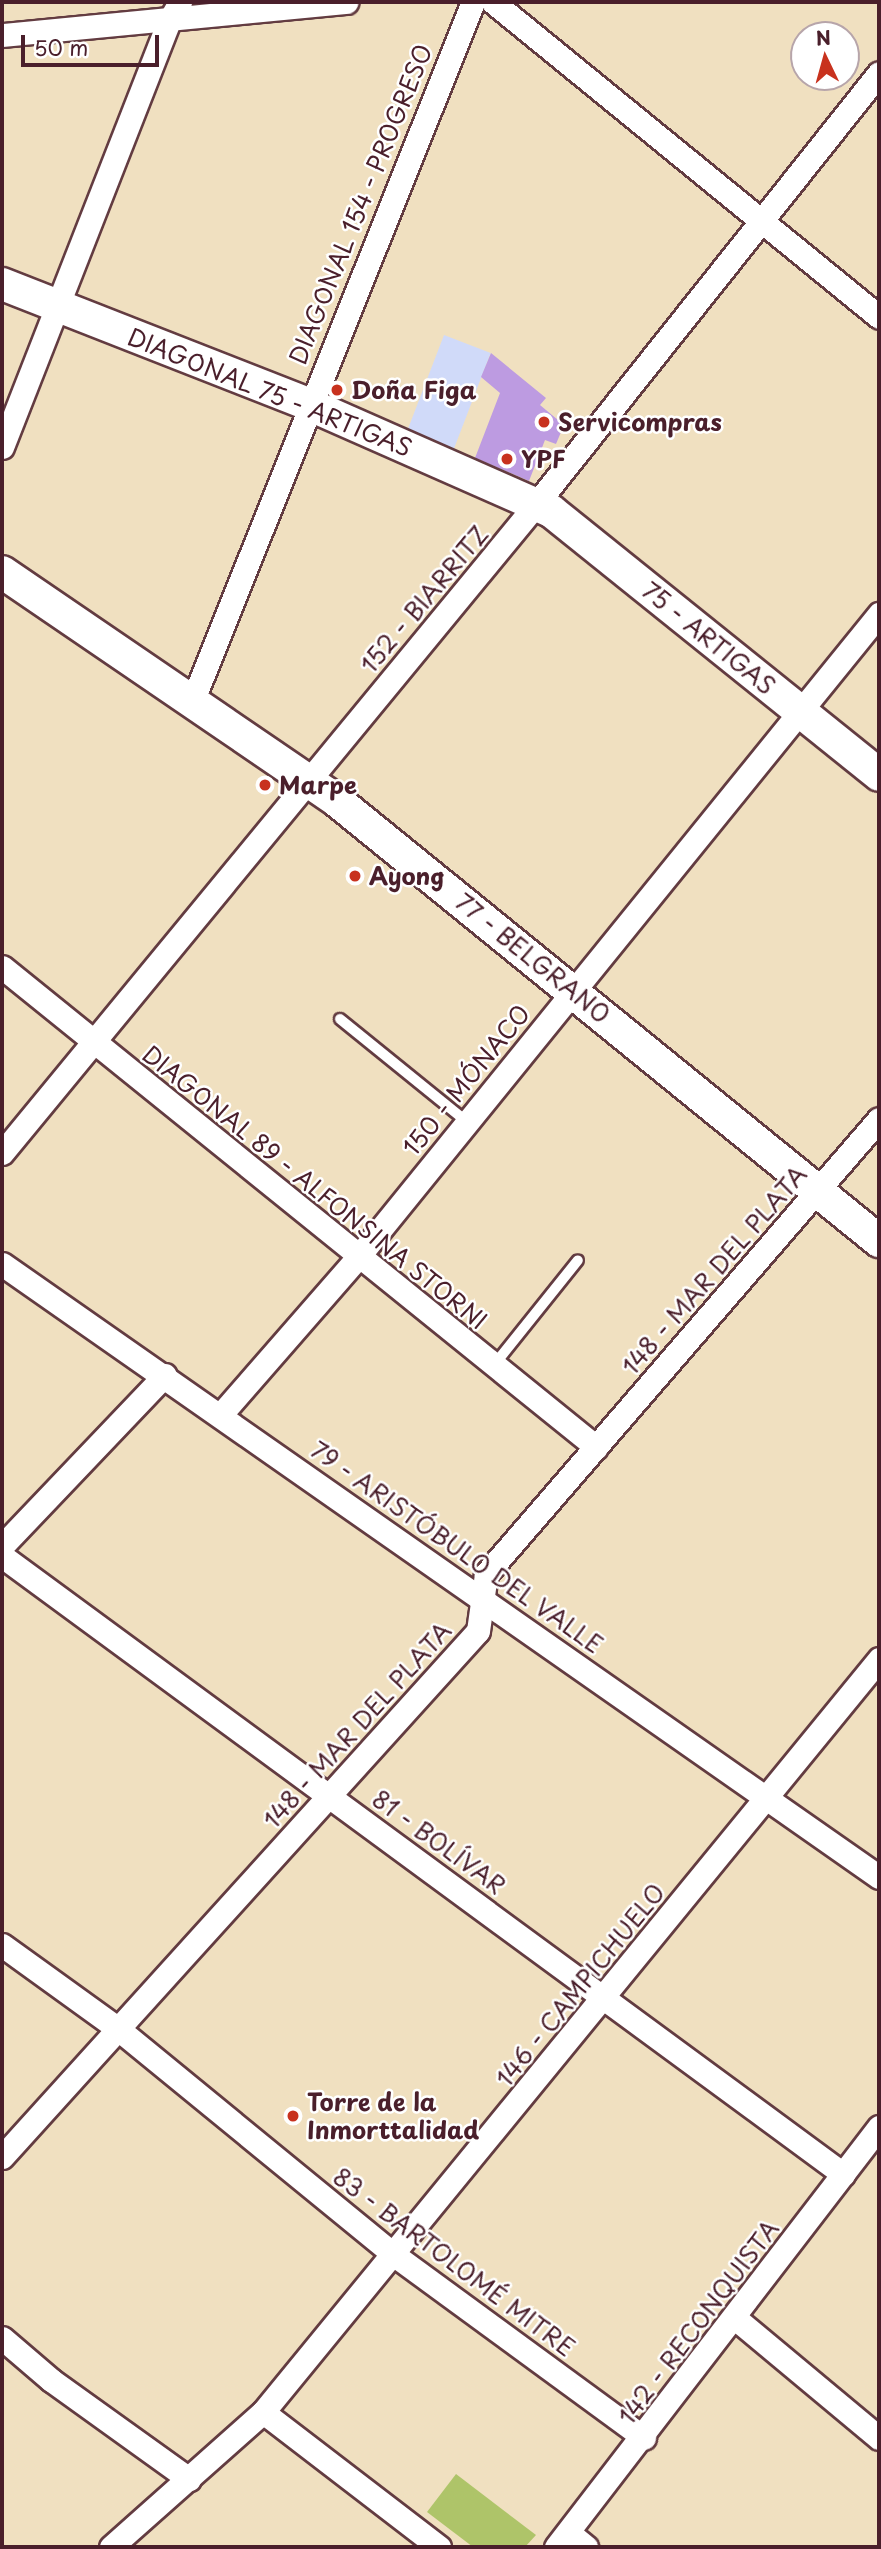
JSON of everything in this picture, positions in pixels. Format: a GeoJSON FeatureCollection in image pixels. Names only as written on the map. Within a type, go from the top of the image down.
{"type":"FeatureCollection","features":[{"type":"Feature","properties":{"kind":"street"},"geometry":{"type":"LineString","coordinates":[[2,34],[175,11],[346,2]]}},
{"type":"Feature","properties":{"kind":"street","name":"DIAGONAL 154 - PROGRESO"},"geometry":{"type":"LineString","coordinates":[[192,702],[308,404],[473,2]]}},
{"type":"Feature","properties":{"kind":"street"},"geometry":{"type":"LineString","coordinates":[[494,2],[879,317]]}},
{"type":"Feature","properties":{"kind":"street"},"geometry":{"type":"LineString","coordinates":[[2,447],[175,11]]}},
{"type":"Feature","properties":{"kind":"street","name":"152 - BIARRITZ"},"geometry":{"type":"LineString","coordinates":[[2,1153],[537,503],[879,73]]}},
{"type":"Feature","properties":{"kind":"street","name":"DIAGONAL 75 - ARTIGAS"},"geometry":{"type":"LineString","coordinates":[[2,284],[308,404],[537,503]]}},
{"type":"Feature","properties":{"kind":"street","name":"75 - ARTIGAS"},"geometry":{"type":"LineString","coordinates":[[537,503],[879,775]]}},
{"type":"Feature","properties":{"kind":"street","name":"77 - BELGRANO"},"geometry":{"type":"LineString","coordinates":[[2,572],[308,780],[573,990],[879,1241]]}},
{"type":"Feature","properties":{"kind":"street","name":"150 - MÓNACO"},"geometry":{"type":"LineString","coordinates":[[222,1413],[358,1257],[879,614]]}},
{"type":"Feature","properties":{"kind":"street","name":"DIAGONAL 89 - ALFONSINA STORNI"},"geometry":{"type":"LineString","coordinates":[[2,967],[596,1447]]}},
{"type":"Feature","properties":{"kind":"street","name":"148 - MAR DEL PLATA"},"geometry":{"type":"LineString","coordinates":[[2,2157],[478,1631],[486,1574],[879,1119]]}},
{"type":"Feature","properties":{"kind":"street","name":"79 - ARISTÓBULO DEL VALLE"},"geometry":{"type":"LineString","coordinates":[[2,1264],[222,1413],[768,1795],[879,1877]]}},
{"type":"Feature","properties":{"kind":"street"},"geometry":{"type":"LineString","coordinates":[[2,1546],[165,1375]]}},
{"type":"Feature","properties":{"kind":"street","name":"81 - BOLÍVAR"},"geometry":{"type":"LineString","coordinates":[[2,1556],[606,1996],[843,2174]]}},
{"type":"Feature","properties":{"kind":"street","name":"146 - CAMPICHUELO"},"geometry":{"type":"LineString","coordinates":[[111,2547],[263,2412],[879,1659]]}},
{"type":"Feature","properties":{"kind":"street","name":"83 - BARTOLOMÉ MITRE"},"geometry":{"type":"LineString","coordinates":[[2,1945],[117,2028],[393,2254],[644,2438]]}},
{"type":"Feature","properties":{"kind":"street","name":"142 - RECONQUISTA"},"geometry":{"type":"LineString","coordinates":[[570,2543],[644,2438],[879,2127]]}},
{"type":"Feature","properties":{"kind":"street"},"geometry":{"type":"LineString","coordinates":[[735,2318],[879,2438]]}},
{"type":"Feature","properties":{"kind":"street"},"geometry":{"type":"LineString","coordinates":[[2,2339],[51,2381],[189,2479]]}},
{"type":"Feature","properties":{"kind":"street"},"geometry":{"type":"LineString","coordinates":[[263,2412],[439,2547]]}},
{"type":"Feature","properties":{"kind":"lane"},"geometry":{"type":"LineString","coordinates":[[340,1019],[466,1121]]}},
{"type":"Feature","properties":{"kind":"lane"},"geometry":{"type":"LineString","coordinates":[[494,1365],[578,1260]]}},
{"type":"Feature","properties":{"kind":"shaded area"},"geometry":{"type":"Polygon","coordinates":[[[444,335],[491,353],[452,455],[405,437],[444,335]]]}},
{"type":"Feature","properties":{"kind":"green space"},"geometry":{"type":"Polygon","coordinates":[[[456,2474],[536,2535],[525,2547],[473,2547],[427,2512],[456,2474]]]}},
{"type":"Feature","properties":{"kind":"building"},"geometry":{"type":"Polygon","coordinates":[[[491,353],[546,398],[540,405],[564,425],[556,444],[545,440],[529,481],[475,458],[500,393],[481,377],[491,353]]]}},
{"type":"Feature","properties":{"kind":"place","name":"Doña Figa"},"geometry":{"type":"Point","coordinates":[337,390]}},
{"type":"Feature","properties":{"kind":"place","name":"Servicompras"},"geometry":{"type":"Point","coordinates":[544,422]}},
{"type":"Feature","properties":{"kind":"place","name":"YPF"},"geometry":{"type":"Point","coordinates":[507,459]}},
{"type":"Feature","properties":{"kind":"place","name":"Marpe"},"geometry":{"type":"Point","coordinates":[265,785]}},
{"type":"Feature","properties":{"kind":"place","name":"Ayong"},"geometry":{"type":"Point","coordinates":[355,876]}},
{"type":"Feature","properties":{"kind":"place","name":"Torre de la Inmorttalidad"},"geometry":{"type":"Point","coordinates":[293,2116]}}]}
